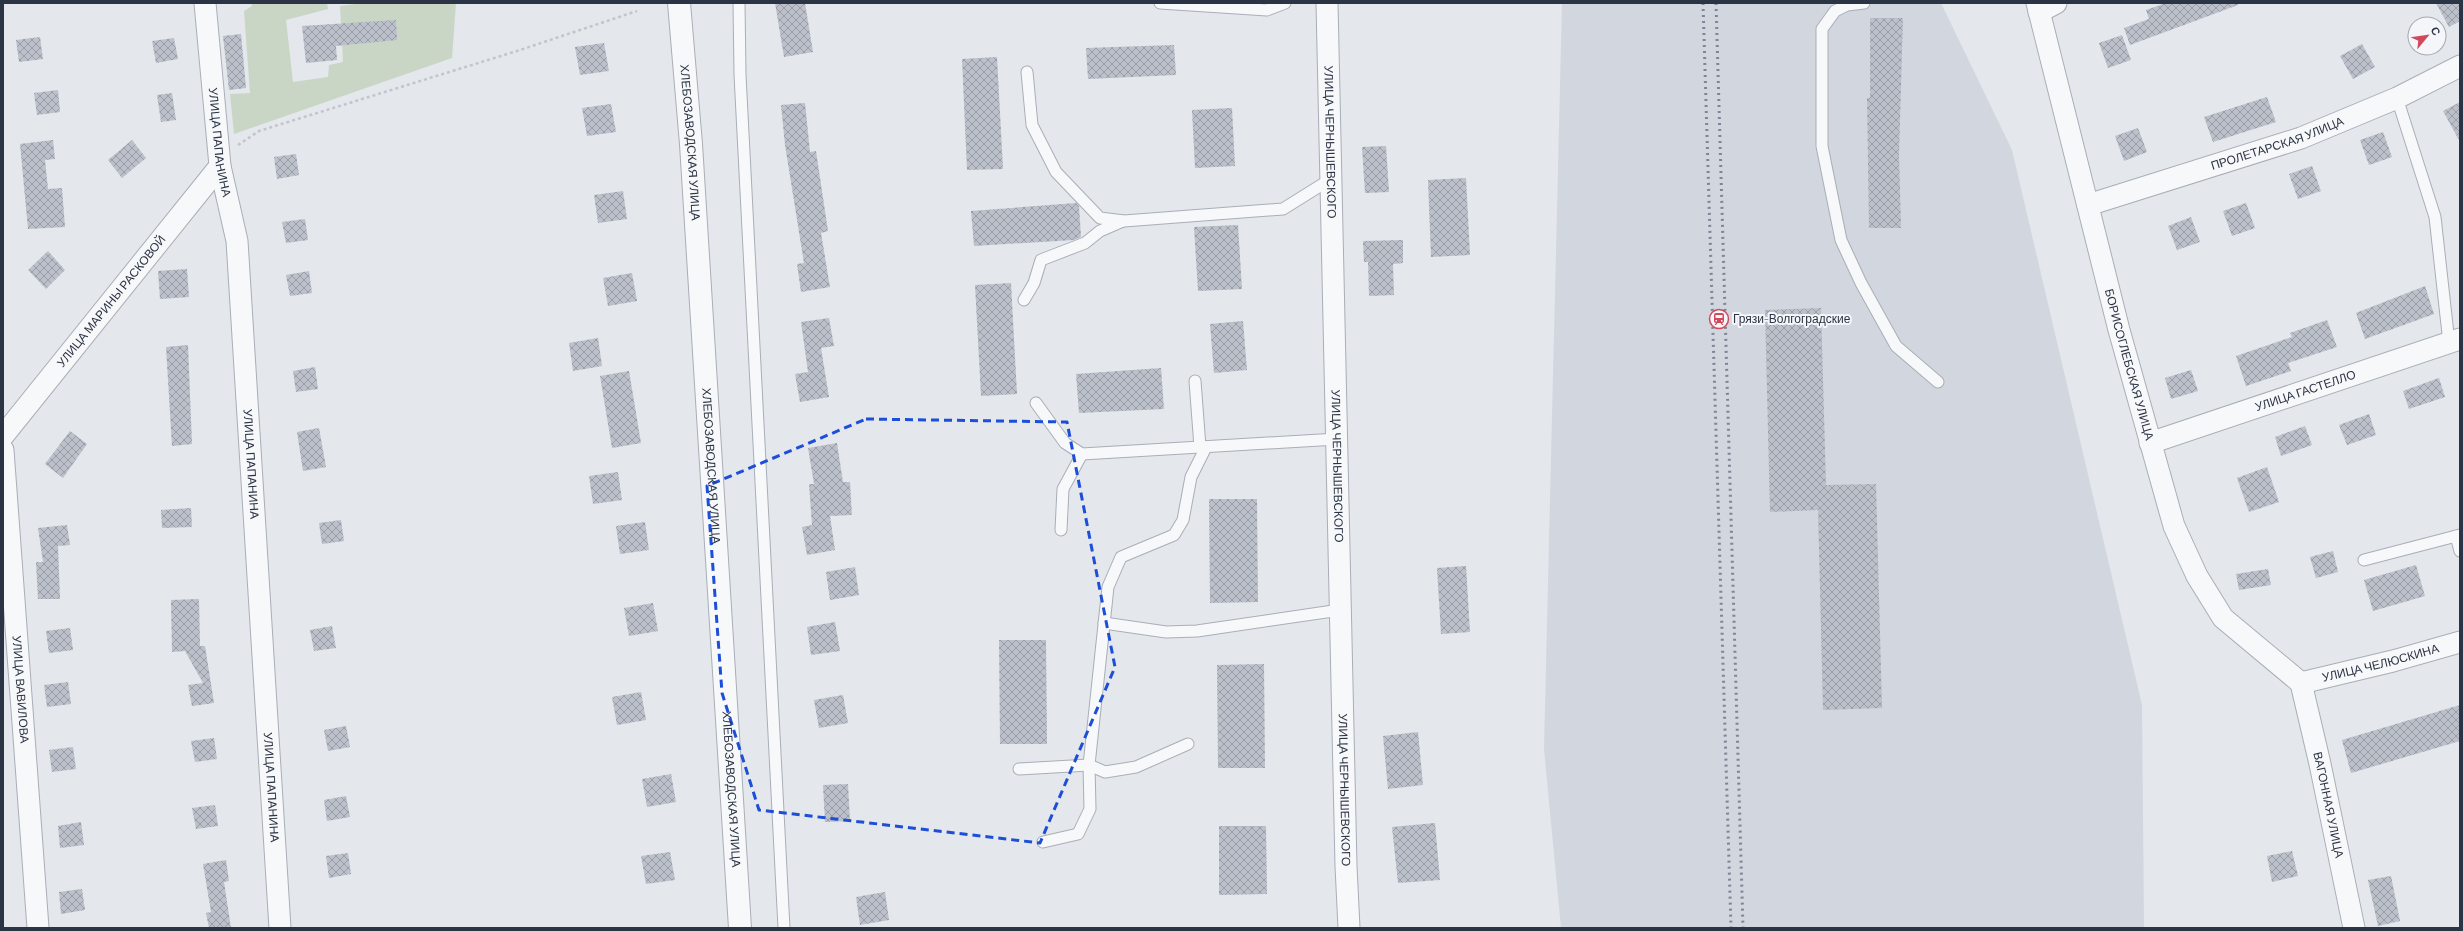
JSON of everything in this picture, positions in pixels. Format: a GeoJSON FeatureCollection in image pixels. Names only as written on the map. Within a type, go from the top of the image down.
{"type":"FeatureCollection","features":[{"type":"Feature","properties":{"kind":"street","name":"УЛИЦА ПАПАНИНА"},"geometry":{"type":"LineString","coordinates":[[204,3],[220,161],[237,241],[280,928]]}},
{"type":"Feature","properties":{"kind":"street","name":"ХЛЕБОЗАВОДСКАЯ УЛИЦА"},"geometry":{"type":"LineString","coordinates":[[679,3],[691,144],[740,928]]}},
{"type":"Feature","properties":{"kind":"street","name":"УЛИЦА ЧЕРНЫШЕВСКОГО"},"geometry":{"type":"LineString","coordinates":[[1327,3],[1346,866],[1349,928]]}},
{"type":"Feature","properties":{"kind":"street","name":"БОРИСОГЛЕБСКАЯ УЛИЦА"},"geometry":{"type":"LineString","coordinates":[[2044,6],[2088,205],[2150,443],[2174,526],[2197,576],[2223,618],[2301,683]]}},
{"type":"Feature","properties":{"kind":"street","name":"ПРОЛЕТАРСКАЯ УЛИЦА"},"geometry":{"type":"LineString","coordinates":[[2088,205],[2301,138],[2397,98],[2460,66]]}},
{"type":"Feature","properties":{"kind":"street","name":"УЛИЦА МАРИНЫ РАСКОВОЙ"},"geometry":{"type":"LineString","coordinates":[[3,436],[220,161]]}},
{"type":"Feature","properties":{"kind":"street","name":"УЛИЦА ГАСТЕЛЛО"},"geometry":{"type":"LineString","coordinates":[[2150,443],[2454,341]]}},
{"type":"Feature","properties":{"kind":"street","name":"УЛИЦА ВАВИЛОВА"},"geometry":{"type":"LineString","coordinates":[[3,450],[38,928]]}},
{"type":"Feature","properties":{"kind":"street","name":"УЛИЦА ЧЕЛЮСКИНА"},"geometry":{"type":"LineString","coordinates":[[2301,683],[2393,661],[2460,642]]}},
{"type":"Feature","properties":{"kind":"street","name":"ВАГОННАЯ УЛИЦА"},"geometry":{"type":"LineString","coordinates":[[2301,683],[2320,764],[2354,928]]}},
{"type":"Feature","properties":{"kind":"lane"},"geometry":{"type":"LineString","coordinates":[[739,3],[742,114],[784,928]]}},
{"type":"Feature","properties":{"kind":"lane"},"geometry":{"type":"LineString","coordinates":[[1160,3],[1268,10],[1285,3]]}},
{"type":"Feature","properties":{"kind":"lane"},"geometry":{"type":"LineString","coordinates":[[1864,3],[1847,5],[1835,11],[1822,29],[1822,146],[1841,240],[1861,283],[1896,346],[1938,382]]}},
{"type":"Feature","properties":{"kind":"lane"},"geometry":{"type":"LineString","coordinates":[[1027,72],[1032,125],[1056,172],[1100,218],[1124,221],[1283,209],[1331,179]]}},
{"type":"Feature","properties":{"kind":"lane"},"geometry":{"type":"LineString","coordinates":[[2397,98],[2435,217],[2454,341]]}},
{"type":"Feature","properties":{"kind":"lane"},"geometry":{"type":"LineString","coordinates":[[1024,300],[1034,283],[1041,260],[1085,243],[1100,231],[1124,221]]}},
{"type":"Feature","properties":{"kind":"lane"},"geometry":{"type":"LineString","coordinates":[[1043,842],[1078,834],[1090,809],[1089,765],[1108,587],[1122,557],[1174,535],[1183,520],[1191,477],[1203,447],[1195,382]]}},
{"type":"Feature","properties":{"kind":"lane"},"geometry":{"type":"LineString","coordinates":[[1036,403],[1066,443],[1082,454],[1336,439]]}},
{"type":"Feature","properties":{"kind":"lane"},"geometry":{"type":"LineString","coordinates":[[1061,530],[1063,489],[1082,454]]}},
{"type":"Feature","properties":{"kind":"lane"},"geometry":{"type":"LineString","coordinates":[[2364,560],[2458,535],[2460,551]]}},
{"type":"Feature","properties":{"kind":"lane"},"geometry":{"type":"LineString","coordinates":[[1104,623],[1166,632],[1197,631],[1340,610]]}},
{"type":"Feature","properties":{"kind":"lane"},"geometry":{"type":"LineString","coordinates":[[1019,769],[1089,765],[1106,772],[1136,767],[1188,744]]}},
{"type":"Feature","properties":{"kind":"path"},"geometry":{"type":"LineString","coordinates":[[220,161],[259,131],[517,51],[637,11]]}},
{"type":"Feature","properties":{"kind":"highlighted area"},"geometry":{"type":"Polygon","coordinates":[[[866,419],[1067,422],[1115,667],[1040,843],[759,810],[722,693],[707,486],[866,419]]]}},
{"type":"Feature","properties":{"kind":"shaded area"},"geometry":{"type":"Polygon","coordinates":[[[1562,3],[1941,3],[2012,150],[2142,705],[2144,928],[1561,928],[1544,749],[1562,3]]]}},
{"type":"Feature","properties":{"kind":"green space"},"geometry":{"type":"Polygon","coordinates":[[[251,3],[327,3],[328,9],[286,20],[293,82],[328,77],[329,65],[343,62],[340,6],[363,3],[456,3],[452,58],[234,134],[230,94],[250,93],[244,11],[252,6],[251,3]]]}},
{"type":"Feature","properties":{"kind":"building"},"geometry":{"type":"Polygon","coordinates":[[[775,3],[805,3],[813,52],[784,57],[775,3]]]}},
{"type":"Feature","properties":{"kind":"building"},"geometry":{"type":"Polygon","coordinates":[[[2166,3],[2238,3],[2238,5],[2130,45],[2124,28],[2149,19],[2146,10],[2166,3]]]}},
{"type":"Feature","properties":{"kind":"building"},"geometry":{"type":"Polygon","coordinates":[[[2436,3],[2460,3],[2460,21],[2449,27],[2447,23],[2447,16],[2443,16],[2436,3]]]}},
{"type":"Feature","properties":{"kind":"building"},"geometry":{"type":"Polygon","coordinates":[[[1870,18],[1903,18],[1899,154],[1901,228],[1869,228],[1867,98],[1870,98],[1870,18]]]}},
{"type":"Feature","properties":{"kind":"building"},"geometry":{"type":"Polygon","coordinates":[[[396,20],[397,40],[336,46],[337,60],[306,63],[302,26],[396,20]]]}},
{"type":"Feature","properties":{"kind":"building"},"geometry":{"type":"Polygon","coordinates":[[[241,34],[246,88],[229,90],[223,36],[241,34]]]}},
{"type":"Feature","properties":{"kind":"building"},"geometry":{"type":"Polygon","coordinates":[[[2122,35],[2131,60],[2108,68],[2099,43],[2122,35]]]}},
{"type":"Feature","properties":{"kind":"building"},"geometry":{"type":"Polygon","coordinates":[[[40,37],[43,59],[19,62],[16,40],[40,37]]]}},
{"type":"Feature","properties":{"kind":"building"},"geometry":{"type":"Polygon","coordinates":[[[174,38],[178,59],[156,63],[152,41],[174,38]]]}},
{"type":"Feature","properties":{"kind":"building"},"geometry":{"type":"Polygon","coordinates":[[[604,43],[609,71],[580,75],[575,47],[604,43]]]}},
{"type":"Feature","properties":{"kind":"building"},"geometry":{"type":"Polygon","coordinates":[[[2362,44],[2375,67],[2353,79],[2340,56],[2362,44]]]}},
{"type":"Feature","properties":{"kind":"building"},"geometry":{"type":"Polygon","coordinates":[[[1174,45],[1176,75],[1088,79],[1086,48],[1174,45]]]}},
{"type":"Feature","properties":{"kind":"building"},"geometry":{"type":"Polygon","coordinates":[[[997,57],[1003,169],[967,170],[962,59],[997,57]]]}},
{"type":"Feature","properties":{"kind":"building"},"geometry":{"type":"Polygon","coordinates":[[[58,90],[60,112],[37,115],[34,93],[58,90]]]}},
{"type":"Feature","properties":{"kind":"building"},"geometry":{"type":"Polygon","coordinates":[[[172,93],[176,120],[161,122],[157,95],[172,93]]]}},
{"type":"Feature","properties":{"kind":"building"},"geometry":{"type":"Polygon","coordinates":[[[2267,97],[2276,122],[2213,142],[2204,117],[2267,97]]]}},
{"type":"Feature","properties":{"kind":"building"},"geometry":{"type":"Polygon","coordinates":[[[2460,102],[2460,142],[2443,111],[2460,102]]]}},
{"type":"Feature","properties":{"kind":"building"},"geometry":{"type":"Polygon","coordinates":[[[805,103],[810,152],[816,151],[828,231],[821,233],[830,287],[801,292],[797,264],[804,263],[785,145],[781,105],[805,103]]]}},
{"type":"Feature","properties":{"kind":"building"},"geometry":{"type":"Polygon","coordinates":[[[611,104],[616,132],[587,136],[582,108],[611,104]]]}},
{"type":"Feature","properties":{"kind":"building"},"geometry":{"type":"Polygon","coordinates":[[[1232,108],[1235,166],[1195,168],[1192,110],[1232,108]]]}},
{"type":"Feature","properties":{"kind":"building"},"geometry":{"type":"Polygon","coordinates":[[[2138,128],[2147,152],[2124,161],[2115,136],[2138,128]]]}},
{"type":"Feature","properties":{"kind":"building"},"geometry":{"type":"Polygon","coordinates":[[[2383,132],[2392,157],[2369,165],[2360,140],[2383,132]]]}},
{"type":"Feature","properties":{"kind":"building"},"geometry":{"type":"Polygon","coordinates":[[[53,140],[55,159],[45,160],[48,189],[62,188],[65,227],[28,229],[20,144],[53,140]]]}},
{"type":"Feature","properties":{"kind":"building"},"geometry":{"type":"Polygon","coordinates":[[[132,140],[146,158],[122,178],[108,160],[132,140]]]}},
{"type":"Feature","properties":{"kind":"building"},"geometry":{"type":"Polygon","coordinates":[[[1386,146],[1389,192],[1365,193],[1362,147],[1386,146]]]}},
{"type":"Feature","properties":{"kind":"building"},"geometry":{"type":"Polygon","coordinates":[[[296,154],[299,175],[277,179],[274,157],[296,154]]]}},
{"type":"Feature","properties":{"kind":"building"},"geometry":{"type":"Polygon","coordinates":[[[2312,166],[2321,191],[2298,199],[2289,174],[2312,166]]]}},
{"type":"Feature","properties":{"kind":"building"},"geometry":{"type":"Polygon","coordinates":[[[1466,178],[1470,255],[1431,257],[1428,180],[1466,178]]]}},
{"type":"Feature","properties":{"kind":"building"},"geometry":{"type":"Polygon","coordinates":[[[623,191],[627,219],[598,223],[594,195],[623,191]]]}},
{"type":"Feature","properties":{"kind":"building"},"geometry":{"type":"Polygon","coordinates":[[[1076,203],[1079,206],[1081,237],[1074,240],[974,246],[971,211],[1076,203]]]}},
{"type":"Feature","properties":{"kind":"building"},"geometry":{"type":"Polygon","coordinates":[[[2246,203],[2255,228],[2232,236],[2223,211],[2246,203]]]}},
{"type":"Feature","properties":{"kind":"building"},"geometry":{"type":"Polygon","coordinates":[[[2191,217],[2200,242],[2177,250],[2168,226],[2191,217]]]}},
{"type":"Feature","properties":{"kind":"building"},"geometry":{"type":"Polygon","coordinates":[[[305,219],[308,240],[286,243],[282,222],[305,219]]]}},
{"type":"Feature","properties":{"kind":"building"},"geometry":{"type":"Polygon","coordinates":[[[1238,225],[1242,289],[1198,291],[1194,227],[1238,225]]]}},
{"type":"Feature","properties":{"kind":"building"},"geometry":{"type":"Polygon","coordinates":[[[1403,240],[1403,263],[1393,264],[1394,295],[1369,296],[1368,262],[1364,262],[1363,241],[1403,240]]]}},
{"type":"Feature","properties":{"kind":"building"},"geometry":{"type":"Polygon","coordinates":[[[48,251],[65,270],[46,289],[28,270],[48,251]]]}},
{"type":"Feature","properties":{"kind":"building"},"geometry":{"type":"Polygon","coordinates":[[[187,269],[189,297],[160,299],[158,271],[187,269]]]}},
{"type":"Feature","properties":{"kind":"building"},"geometry":{"type":"Polygon","coordinates":[[[309,271],[312,293],[290,296],[286,275],[309,271]]]}},
{"type":"Feature","properties":{"kind":"building"},"geometry":{"type":"Polygon","coordinates":[[[632,273],[637,301],[608,306],[603,278],[632,273]]]}},
{"type":"Feature","properties":{"kind":"building"},"geometry":{"type":"Polygon","coordinates":[[[1011,283],[1017,394],[981,396],[975,285],[1011,283]]]}},
{"type":"Feature","properties":{"kind":"building"},"geometry":{"type":"Polygon","coordinates":[[[2425,286],[2434,314],[2365,339],[2356,313],[2425,286]]]}},
{"type":"Feature","properties":{"kind":"building"},"geometry":{"type":"Polygon","coordinates":[[[1821,308],[1826,485],[1876,484],[1882,708],[1823,710],[1818,510],[1770,512],[1765,310],[1821,308]]]}},
{"type":"Feature","properties":{"kind":"building"},"geometry":{"type":"Polygon","coordinates":[[[829,318],[834,346],[821,348],[829,397],[800,402],[795,374],[808,372],[801,322],[829,318]]]}},
{"type":"Feature","properties":{"kind":"building"},"geometry":{"type":"Polygon","coordinates":[[[2327,320],[2337,347],[2288,363],[2291,371],[2246,386],[2236,356],[2292,337],[2290,333],[2327,320]]]}},
{"type":"Feature","properties":{"kind":"building"},"geometry":{"type":"Polygon","coordinates":[[[1243,321],[1247,370],[1214,373],[1210,324],[1243,321]]]}},
{"type":"Feature","properties":{"kind":"building"},"geometry":{"type":"Polygon","coordinates":[[[598,338],[602,366],[573,371],[569,343],[598,338]]]}},
{"type":"Feature","properties":{"kind":"building"},"geometry":{"type":"Polygon","coordinates":[[[188,345],[192,444],[172,446],[166,347],[188,345]]]}},
{"type":"Feature","properties":{"kind":"building"},"geometry":{"type":"Polygon","coordinates":[[[315,367],[318,389],[296,392],[293,371],[315,367]]]}},
{"type":"Feature","properties":{"kind":"building"},"geometry":{"type":"Polygon","coordinates":[[[1161,368],[1164,409],[1079,413],[1076,374],[1161,368]]]}},
{"type":"Feature","properties":{"kind":"building"},"geometry":{"type":"Polygon","coordinates":[[[2191,370],[2198,391],[2171,399],[2165,378],[2191,370]]]}},
{"type":"Feature","properties":{"kind":"building"},"geometry":{"type":"Polygon","coordinates":[[[629,371],[641,443],[612,448],[600,376],[629,371]]]}},
{"type":"Feature","properties":{"kind":"building"},"geometry":{"type":"Polygon","coordinates":[[[2439,378],[2445,397],[2409,409],[2403,391],[2439,378]]]}},
{"type":"Feature","properties":{"kind":"building"},"geometry":{"type":"Polygon","coordinates":[[[2369,414],[2376,435],[2347,445],[2339,425],[2369,414]]]}},
{"type":"Feature","properties":{"kind":"building"},"geometry":{"type":"Polygon","coordinates":[[[2305,426],[2312,445],[2281,456],[2275,437],[2305,426]]]}},
{"type":"Feature","properties":{"kind":"building"},"geometry":{"type":"Polygon","coordinates":[[[319,428],[326,467],[303,471],[297,432],[319,428]]]}},
{"type":"Feature","properties":{"kind":"building"},"geometry":{"type":"Polygon","coordinates":[[[70,431],[87,444],[63,478],[45,464],[70,431]]]}},
{"type":"Feature","properties":{"kind":"building"},"geometry":{"type":"Polygon","coordinates":[[[837,443],[843,482],[850,482],[852,515],[830,516],[835,550],[807,555],[802,527],[812,525],[809,484],[814,484],[808,448],[837,443]]]}},
{"type":"Feature","properties":{"kind":"building"},"geometry":{"type":"Polygon","coordinates":[[[2267,467],[2279,502],[2249,512],[2237,478],[2267,467]]]}},
{"type":"Feature","properties":{"kind":"building"},"geometry":{"type":"Polygon","coordinates":[[[618,472],[622,500],[593,504],[589,476],[618,472]]]}},
{"type":"Feature","properties":{"kind":"building"},"geometry":{"type":"Polygon","coordinates":[[[1209,499],[1257,499],[1258,602],[1210,603],[1209,499]]]}},
{"type":"Feature","properties":{"kind":"building"},"geometry":{"type":"Polygon","coordinates":[[[191,508],[192,527],[162,528],[161,510],[191,508]]]}},
{"type":"Feature","properties":{"kind":"building"},"geometry":{"type":"Polygon","coordinates":[[[341,520],[344,541],[322,544],[319,523],[341,520]]]}},
{"type":"Feature","properties":{"kind":"building"},"geometry":{"type":"Polygon","coordinates":[[[645,522],[649,550],[620,554],[616,526],[645,522]]]}},
{"type":"Feature","properties":{"kind":"building"},"geometry":{"type":"Polygon","coordinates":[[[67,525],[70,545],[58,546],[60,599],[38,599],[36,562],[43,562],[38,528],[67,525]]]}},
{"type":"Feature","properties":{"kind":"building"},"geometry":{"type":"Polygon","coordinates":[[[2333,551],[2338,572],[2316,578],[2310,557],[2333,551]]]}},
{"type":"Feature","properties":{"kind":"building"},"geometry":{"type":"Polygon","coordinates":[[[2416,565],[2425,596],[2373,611],[2364,580],[2416,565]]]}},
{"type":"Feature","properties":{"kind":"building"},"geometry":{"type":"Polygon","coordinates":[[[1466,566],[1470,632],[1441,634],[1437,568],[1466,566]]]}},
{"type":"Feature","properties":{"kind":"building"},"geometry":{"type":"Polygon","coordinates":[[[855,567],[859,595],[830,600],[826,572],[855,567]]]}},
{"type":"Feature","properties":{"kind":"building"},"geometry":{"type":"Polygon","coordinates":[[[2268,569],[2271,585],[2239,590],[2236,574],[2268,569]]]}},
{"type":"Feature","properties":{"kind":"building"},"geometry":{"type":"Polygon","coordinates":[[[199,599],[200,646],[205,646],[214,703],[192,706],[188,685],[203,683],[185,651],[172,652],[171,600],[199,599]]]}},
{"type":"Feature","properties":{"kind":"building"},"geometry":{"type":"Polygon","coordinates":[[[653,603],[658,631],[629,636],[624,608],[653,603]]]}},
{"type":"Feature","properties":{"kind":"building"},"geometry":{"type":"Polygon","coordinates":[[[835,622],[840,651],[811,655],[807,627],[835,622]]]}},
{"type":"Feature","properties":{"kind":"building"},"geometry":{"type":"Polygon","coordinates":[[[332,626],[336,648],[314,651],[310,630],[332,626]]]}},
{"type":"Feature","properties":{"kind":"building"},"geometry":{"type":"Polygon","coordinates":[[[70,628],[73,650],[49,653],[46,631],[70,628]]]}},
{"type":"Feature","properties":{"kind":"building"},"geometry":{"type":"Polygon","coordinates":[[[999,640],[1046,640],[1047,744],[1000,744],[999,640]]]}},
{"type":"Feature","properties":{"kind":"building"},"geometry":{"type":"Polygon","coordinates":[[[1264,664],[1265,768],[1218,768],[1217,665],[1264,664]]]}},
{"type":"Feature","properties":{"kind":"building"},"geometry":{"type":"Polygon","coordinates":[[[68,682],[71,704],[47,707],[44,685],[68,682]]]}},
{"type":"Feature","properties":{"kind":"building"},"geometry":{"type":"Polygon","coordinates":[[[641,692],[646,720],[617,725],[612,697],[641,692]]]}},
{"type":"Feature","properties":{"kind":"building"},"geometry":{"type":"Polygon","coordinates":[[[843,695],[848,723],[819,728],[814,700],[843,695]]]}},
{"type":"Feature","properties":{"kind":"building"},"geometry":{"type":"Polygon","coordinates":[[[2460,705],[2460,741],[2351,773],[2342,740],[2460,705]]]}},
{"type":"Feature","properties":{"kind":"building"},"geometry":{"type":"Polygon","coordinates":[[[346,726],[350,747],[328,751],[324,730],[346,726]]]}},
{"type":"Feature","properties":{"kind":"building"},"geometry":{"type":"Polygon","coordinates":[[[1418,732],[1423,785],[1388,789],[1383,736],[1418,732]]]}},
{"type":"Feature","properties":{"kind":"building"},"geometry":{"type":"Polygon","coordinates":[[[214,738],[217,759],[195,762],[191,741],[214,738]]]}},
{"type":"Feature","properties":{"kind":"building"},"geometry":{"type":"Polygon","coordinates":[[[73,747],[76,769],[52,772],[49,750],[73,747]]]}},
{"type":"Feature","properties":{"kind":"building"},"geometry":{"type":"Polygon","coordinates":[[[671,774],[676,802],[647,807],[642,779],[671,774]]]}},
{"type":"Feature","properties":{"kind":"building"},"geometry":{"type":"Polygon","coordinates":[[[848,784],[850,821],[825,822],[823,785],[848,784]]]}},
{"type":"Feature","properties":{"kind":"building"},"geometry":{"type":"Polygon","coordinates":[[[346,796],[350,817],[327,821],[324,800],[346,796]]]}},
{"type":"Feature","properties":{"kind":"building"},"geometry":{"type":"Polygon","coordinates":[[[215,805],[218,826],[196,829],[192,808],[215,805]]]}},
{"type":"Feature","properties":{"kind":"building"},"geometry":{"type":"Polygon","coordinates":[[[81,822],[84,845],[60,848],[58,826],[81,822]]]}},
{"type":"Feature","properties":{"kind":"building"},"geometry":{"type":"Polygon","coordinates":[[[1435,823],[1440,880],[1398,883],[1392,827],[1435,823]]]}},
{"type":"Feature","properties":{"kind":"building"},"geometry":{"type":"Polygon","coordinates":[[[1219,826],[1266,826],[1267,894],[1219,895],[1219,826]]]}},
{"type":"Feature","properties":{"kind":"building"},"geometry":{"type":"Polygon","coordinates":[[[2292,851],[2298,876],[2272,882],[2267,856],[2292,851]]]}},
{"type":"Feature","properties":{"kind":"building"},"geometry":{"type":"Polygon","coordinates":[[[670,852],[675,880],[646,884],[641,856],[670,852]]]}},
{"type":"Feature","properties":{"kind":"building"},"geometry":{"type":"Polygon","coordinates":[[[348,853],[351,874],[329,878],[326,856],[348,853]]]}},
{"type":"Feature","properties":{"kind":"building"},"geometry":{"type":"Polygon","coordinates":[[[226,860],[229,881],[224,882],[231,928],[209,928],[206,913],[211,912],[203,864],[226,860]]]}},
{"type":"Feature","properties":{"kind":"building"},"geometry":{"type":"Polygon","coordinates":[[[2391,876],[2400,921],[2378,926],[2368,880],[2391,876]]]}},
{"type":"Feature","properties":{"kind":"building"},"geometry":{"type":"Polygon","coordinates":[[[82,889],[85,910],[61,914],[59,892],[82,889]]]}},
{"type":"Feature","properties":{"kind":"building"},"geometry":{"type":"Polygon","coordinates":[[[885,892],[889,920],[860,925],[856,897],[885,892]]]}},
{"type":"Feature","properties":{"kind":"railway"},"geometry":{"type":"LineString","coordinates":[[1703,3],[1731,928]]}},
{"type":"Feature","properties":{"kind":"railway"},"geometry":{"type":"LineString","coordinates":[[1716,3],[1743,928]]}},
{"type":"Feature","properties":{"kind":"place","name":"Грязи-Волгоградские"},"geometry":{"type":"Point","coordinates":[1719,319]}}]}
